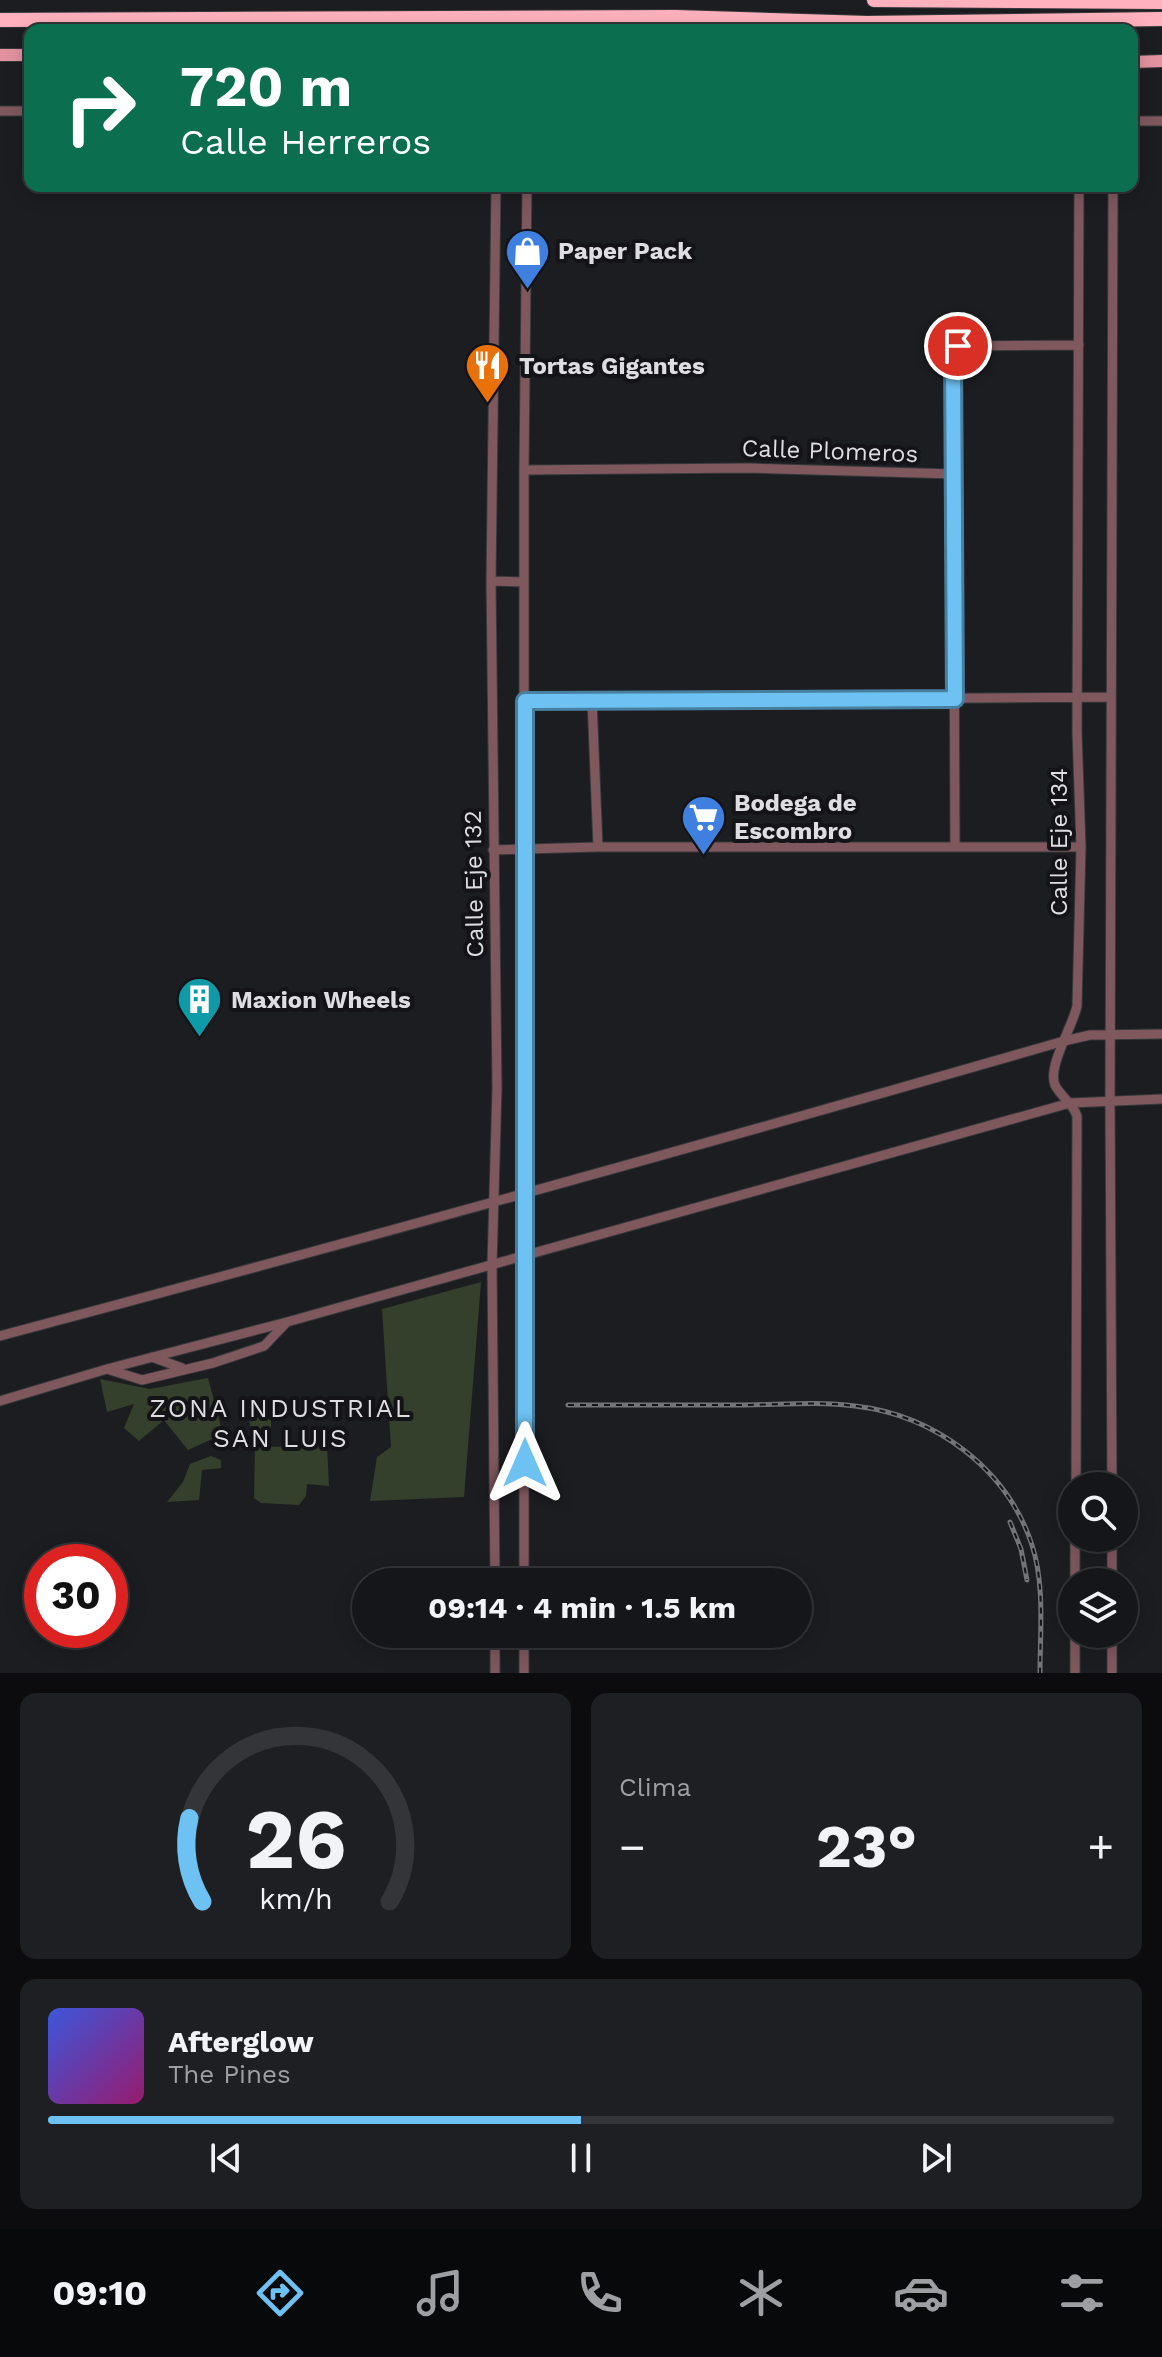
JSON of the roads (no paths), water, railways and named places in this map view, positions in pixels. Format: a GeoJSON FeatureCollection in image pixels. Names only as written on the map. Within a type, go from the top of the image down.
{"type":"FeatureCollection","features":[{"type":"Feature","properties":{"kind":"highway"},"geometry":{"type":"LineString","coordinates":[[874,0],[1162,2]]}},
{"type":"Feature","properties":{"kind":"highway"},"geometry":{"type":"LineString","coordinates":[[0,20],[675,17],[867,23],[1162,19]]}},
{"type":"Feature","properties":{"kind":"highway"},"geometry":{"type":"LineString","coordinates":[[166,20],[190,24]]}},
{"type":"Feature","properties":{"kind":"highway"},"geometry":{"type":"LineString","coordinates":[[867,23],[871,24]]}},
{"type":"Feature","properties":{"kind":"main road"},"geometry":{"type":"LineString","coordinates":[[0,55],[24,55]]}},
{"type":"Feature","properties":{"kind":"main road"},"geometry":{"type":"LineString","coordinates":[[1138,62],[1162,61]]}},
{"type":"Feature","properties":{"kind":"street"},"geometry":{"type":"LineString","coordinates":[[0,111],[24,111]]}},
{"type":"Feature","properties":{"kind":"street"},"geometry":{"type":"LineString","coordinates":[[1138,121],[1162,121]]}},
{"type":"Feature","properties":{"kind":"street","name":"Calle Eje 132"},"geometry":{"type":"LineString","coordinates":[[495,1568],[492,1265],[497,1088],[491,581],[496,192]]}},
{"type":"Feature","properties":{"kind":"street","name":"Calle Eje 132"},"geometry":{"type":"LineString","coordinates":[[524,1568],[527,192]]}},
{"type":"Feature","properties":{"kind":"street","name":"Calle Eje 134"},"geometry":{"type":"LineString","coordinates":[[1076,1472],[1077,1116],[1056,1086],[1053,1070],[1077,1006],[1081,847],[1078,698],[1079,192]]}},
{"type":"Feature","properties":{"kind":"street"},"geometry":{"type":"LineString","coordinates":[[1112,1472],[1113,192]]}},
{"type":"Feature","properties":{"kind":"street"},"geometry":{"type":"LineString","coordinates":[[955,847],[953,352],[956,347],[1079,345]]}},
{"type":"Feature","properties":{"kind":"street","name":"Calle Plomeros"},"geometry":{"type":"LineString","coordinates":[[524,470],[749,468],[954,474]]}},
{"type":"Feature","properties":{"kind":"street"},"geometry":{"type":"LineString","coordinates":[[491,581],[524,582]]}},
{"type":"Feature","properties":{"kind":"street"},"geometry":{"type":"LineString","coordinates":[[525,701],[1111,697]]}},
{"type":"Feature","properties":{"kind":"street"},"geometry":{"type":"LineString","coordinates":[[592,700],[598,847]]}},
{"type":"Feature","properties":{"kind":"street"},"geometry":{"type":"LineString","coordinates":[[493,850],[598,847],[1081,847]]}},
{"type":"Feature","properties":{"kind":"street"},"geometry":{"type":"LineString","coordinates":[[0,1336],[494,1204],[1064,1041],[1090,1035],[1162,1034]]}},
{"type":"Feature","properties":{"kind":"street"},"geometry":{"type":"LineString","coordinates":[[0,1401],[1070,1103],[1162,1099]]}},
{"type":"Feature","properties":{"kind":"street"},"geometry":{"type":"LineString","coordinates":[[107,1369],[142,1380],[213,1363],[264,1346],[287,1322]]}},
{"type":"Feature","properties":{"kind":"street"},"geometry":{"type":"LineString","coordinates":[[152,1357],[184,1369]]}},
{"type":"Feature","properties":{"kind":"street"},"geometry":{"type":"LineString","coordinates":[[495,1648],[495,1673]]}},
{"type":"Feature","properties":{"kind":"street"},"geometry":{"type":"LineString","coordinates":[[524,1648],[524,1673]]}},
{"type":"Feature","properties":{"kind":"street"},"geometry":{"type":"LineString","coordinates":[[1075,1648],[1075,1673]]}},
{"type":"Feature","properties":{"kind":"street"},"geometry":{"type":"LineString","coordinates":[[1112,1648],[1112,1673]]}},
{"type":"Feature","properties":{"kind":"railway"},"geometry":{"type":"LineString","coordinates":[[568,1405],[812,1403],[855,1406],[884,1411],[939,1434],[964,1450],[1005,1492],[1032,1545],[1039,1576],[1040,1673]]}},
{"type":"Feature","properties":{"kind":"railway"},"geometry":{"type":"LineString","coordinates":[[1010,1522],[1021,1549],[1027,1580]]}},
{"type":"Feature","properties":{"kind":"place","name":"Paper Pack"},"geometry":{"type":"Point","coordinates":[527,290]}},
{"type":"Feature","properties":{"kind":"place","name":"Tortas Gigantes"},"geometry":{"type":"Point","coordinates":[488,405]}},
{"type":"Feature","properties":{"kind":"place","name":"Bodega de Escombro"},"geometry":{"type":"Point","coordinates":[703,856]}},
{"type":"Feature","properties":{"kind":"place","name":"Maxion Wheels"},"geometry":{"type":"Point","coordinates":[200,1039]}},
{"type":"Feature","properties":{"kind":"district","name":"ZONA INDUSTRIAL SAN LUIS"},"geometry":{"type":"Point","coordinates":[281,1423]}}]}
